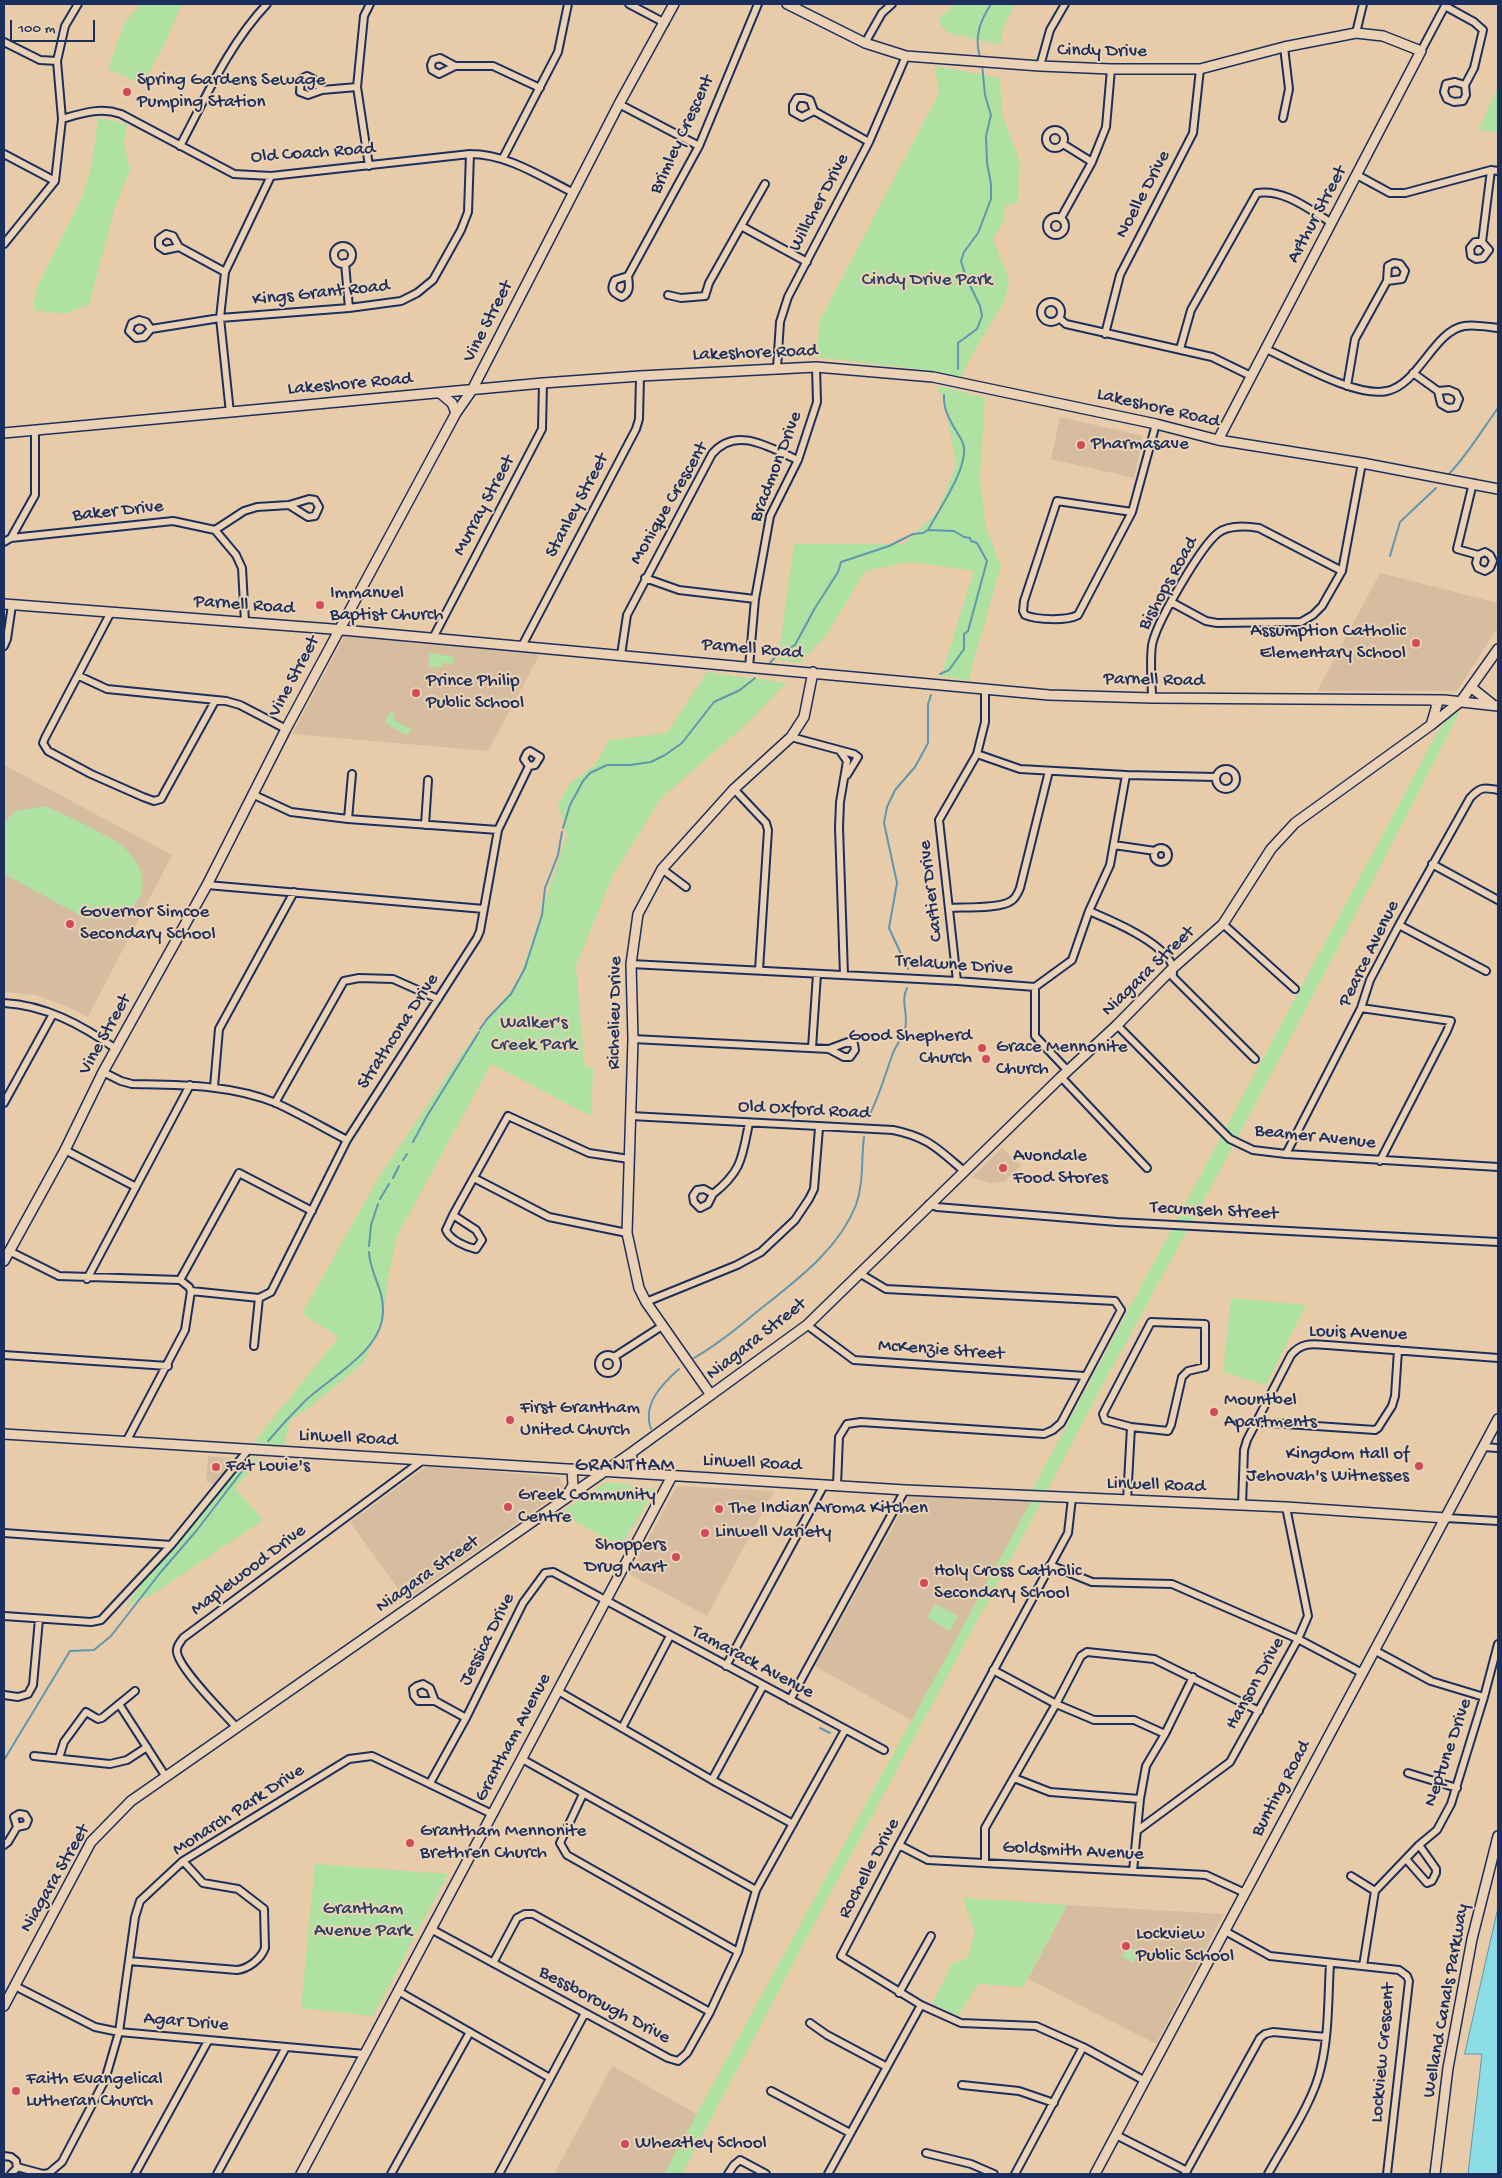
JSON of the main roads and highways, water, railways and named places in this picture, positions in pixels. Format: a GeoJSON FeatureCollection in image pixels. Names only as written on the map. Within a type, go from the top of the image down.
{"type":"FeatureCollection","features":[{"type":"Feature","properties":{"kind":"main road","name":"Vine Street"},"geometry":{"type":"LineString","coordinates":[[4,1261],[65,1150],[103,1072],[207,885],[252,794],[456,413],[483,370],[619,104],[674,4]]}},
{"type":"Feature","properties":{"kind":"main road","name":"Cindy Drive"},"geometry":{"type":"LineString","coordinates":[[787,4],[865,43],[906,56],[1040,66],[1111,69],[1200,69],[1284,47],[1356,33],[1383,36],[1421,51]]}},
{"type":"Feature","properties":{"kind":"main road","name":"Arthur Street"},"geometry":{"type":"LineString","coordinates":[[1218,440],[1421,51]]}},
{"type":"Feature","properties":{"kind":"main road","name":"Lakeshore Road"},"geometry":{"type":"LineString","coordinates":[[4,433],[543,383],[816,367],[932,376],[1156,424],[1218,440],[1362,463],[1498,489]]}},
{"type":"Feature","properties":{"kind":"main road"},"geometry":{"type":"LineString","coordinates":[[483,370],[484,379],[488,384],[501,388]]}},
{"type":"Feature","properties":{"kind":"main road"},"geometry":{"type":"LineString","coordinates":[[440,393],[452,403],[456,413]]}},
{"type":"Feature","properties":{"kind":"main road","name":"Parnell Road"},"geometry":{"type":"LineString","coordinates":[[8,605],[433,638],[1050,695],[1152,698],[1433,700],[1496,706]]}},
{"type":"Feature","properties":{"kind":"main road","name":"Niagara Street"},"geometry":{"type":"LineString","coordinates":[[4,2006],[92,1842],[131,1801],[631,1453],[807,1325],[929,1204],[1117,1025],[1172,969],[1223,924],[1271,849],[1295,823],[1460,702],[1472,688],[1498,649]]}},
{"type":"Feature","properties":{"kind":"main road","name":"Richelieu Drive"},"geometry":{"type":"LineString","coordinates":[[711,1395],[646,1302],[640,1288],[627,1232],[633,1039],[632,964],[638,914],[662,869],[734,789],[791,737],[804,717],[813,672]]}},
{"type":"Feature","properties":{"kind":"main road"},"geometry":{"type":"LineString","coordinates":[[1472,688],[1480,697],[1496,706]]}},
{"type":"Feature","properties":{"kind":"main road"},"geometry":{"type":"LineString","coordinates":[[1431,725],[1437,705],[1433,700]]}},
{"type":"Feature","properties":{"kind":"main road","name":"Bunting Road"},"geometry":{"type":"LineString","coordinates":[[1095,2174],[1498,1418]]}},
{"type":"Feature","properties":{"kind":"main road","name":"Linwell Road"},"geometry":{"type":"LineString","coordinates":[[4,1434],[905,1490],[1286,1507],[1446,1518]]}},
{"type":"Feature","properties":{"kind":"main road"},"geometry":{"type":"LineString","coordinates":[[631,1453],[633,1464],[655,1475]]}},
{"type":"Feature","properties":{"kind":"main road"},"geometry":{"type":"LineString","coordinates":[[565,1499],[574,1485],[572,1469]]}},
{"type":"Feature","properties":{"kind":"main road","name":"Grantham Avenue"},"geometry":{"type":"LineString","coordinates":[[301,2174],[672,1476]]}},
{"type":"Feature","properties":{"kind":"main road","name":"Welland Canals Parkway"},"geometry":{"type":"LineString","coordinates":[[1435,2174],[1448,2068],[1472,1939],[1498,1836]]}},
{"type":"Feature","properties":{"kind":"water"},"geometry":{"type":"Polygon","coordinates":[[[1498,1908],[1498,2174],[1468,2174],[1482,2054],[1465,2054],[1498,1908]]]}},
{"type":"Feature","properties":{"kind":"waterway"},"geometry":{"type":"LineString","coordinates":[[980,57],[978,50],[979,29],[991,4]]}},
{"type":"Feature","properties":{"kind":"waterway"},"geometry":{"type":"LineString","coordinates":[[958,369],[958,343],[977,329],[982,316],[980,306],[966,277],[961,261],[964,252],[978,233],[991,199],[986,136],[991,115],[985,95],[982,64]]}},
{"type":"Feature","properties":{"kind":"waterway"},"geometry":{"type":"LineString","coordinates":[[928,530],[953,486],[963,461],[964,450],[962,441],[947,414],[944,395]]}},
{"type":"Feature","properties":{"kind":"waterway"},"geometry":{"type":"LineString","coordinates":[[1449,474],[1469,450],[1498,408]]}},
{"type":"Feature","properties":{"kind":"waterway"},"geometry":{"type":"LineString","coordinates":[[1390,556],[1400,522],[1436,488]]}},
{"type":"Feature","properties":{"kind":"waterway"},"geometry":{"type":"LineString","coordinates":[[770,663],[776,656],[795,645],[815,608],[838,572],[841,562],[889,546],[913,534],[923,533],[928,530],[954,531],[977,543],[987,561],[968,631],[964,634],[964,649],[949,670],[940,674]]}},
{"type":"Feature","properties":{"kind":"waterway"},"geometry":{"type":"LineString","coordinates":[[563,828],[570,805],[583,781],[590,773],[607,765],[630,765],[651,762],[665,755],[682,743],[714,702],[740,690],[755,678]]}},
{"type":"Feature","properties":{"kind":"waterway"},"geometry":{"type":"LineString","coordinates":[[908,969],[889,928],[897,883],[884,823],[887,807],[895,790],[915,767],[928,743],[928,704],[931,695]]}},
{"type":"Feature","properties":{"kind":"waterway"},"geometry":{"type":"LineString","coordinates":[[480,1029],[511,994],[525,968],[542,915],[545,888],[558,855],[562,832]]}},
{"type":"Feature","properties":{"kind":"waterway"},"geometry":{"type":"LineString","coordinates":[[868,1118],[879,1094],[893,1053],[904,1032],[906,1024],[904,998],[907,988]]}},
{"type":"Feature","properties":{"kind":"waterway"},"geometry":{"type":"LineString","coordinates":[[413,1142],[479,1032]]}},
{"type":"Feature","properties":{"kind":"waterway"},"geometry":{"type":"LineString","coordinates":[[694,1358],[732,1332],[797,1279],[825,1253],[837,1238],[848,1222],[859,1196],[864,1137]]}},
{"type":"Feature","properties":{"kind":"waterway"},"geometry":{"type":"LineString","coordinates":[[403,1160],[407,1154]]}},
{"type":"Feature","properties":{"kind":"waterway"},"geometry":{"type":"LineString","coordinates":[[393,1178],[399,1166]]}},
{"type":"Feature","properties":{"kind":"waterway"},"geometry":{"type":"LineString","coordinates":[[380,1199],[389,1184]]}},
{"type":"Feature","properties":{"kind":"waterway"},"geometry":{"type":"LineString","coordinates":[[369,1246],[371,1225],[378,1204]]}},
{"type":"Feature","properties":{"kind":"waterway"},"geometry":{"type":"LineString","coordinates":[[268,1441],[305,1401],[341,1373],[365,1351],[374,1339],[381,1325],[383,1303],[369,1252]]}},
{"type":"Feature","properties":{"kind":"waterway"},"geometry":{"type":"LineString","coordinates":[[651,1429],[649,1420],[651,1403],[660,1388],[679,1369]]}},
{"type":"Feature","properties":{"kind":"waterway"},"geometry":{"type":"LineString","coordinates":[[4,1760],[70,1651],[94,1650],[111,1636],[246,1466]]}},
{"type":"Feature","properties":{"kind":"waterway"},"geometry":{"type":"LineString","coordinates":[[820,1728],[830,1733]]}},
{"type":"Feature","properties":{"kind":"place","name":"Spring Gardens Sewage Pumping Station"},"geometry":{"type":"Point","coordinates":[127,92]}},
{"type":"Feature","properties":{"kind":"place","name":"Pharmasave"},"geometry":{"type":"Point","coordinates":[1081,445]}},
{"type":"Feature","properties":{"kind":"place","name":"Immanuel Baptist Church"},"geometry":{"type":"Point","coordinates":[320,605]}},
{"type":"Feature","properties":{"kind":"place","name":"Assumption Catholic Elementary School"},"geometry":{"type":"Point","coordinates":[1416,643]}},
{"type":"Feature","properties":{"kind":"place","name":"Prince Philip Public School"},"geometry":{"type":"Point","coordinates":[416,693]}},
{"type":"Feature","properties":{"kind":"place","name":"Governor Simcoe Secondary School"},"geometry":{"type":"Point","coordinates":[70,924]}},
{"type":"Feature","properties":{"kind":"place","name":"Good Shepherd Church"},"geometry":{"type":"Point","coordinates":[982,1048]}},
{"type":"Feature","properties":{"kind":"place","name":"Grace Mennonite Church"},"geometry":{"type":"Point","coordinates":[986,1059]}},
{"type":"Feature","properties":{"kind":"place","name":"Avondale Food Stores"},"geometry":{"type":"Point","coordinates":[1003,1168]}},
{"type":"Feature","properties":{"kind":"place","name":"Mountbel Apartments"},"geometry":{"type":"Point","coordinates":[1214,1412]}},
{"type":"Feature","properties":{"kind":"place","name":"First Grantham United Church"},"geometry":{"type":"Point","coordinates":[510,1420]}},
{"type":"Feature","properties":{"kind":"place","name":"Kingdom Hall of Jehovah's Witnesses"},"geometry":{"type":"Point","coordinates":[1419,1466]}},
{"type":"Feature","properties":{"kind":"place","name":"Fat Louie's"},"geometry":{"type":"Point","coordinates":[216,1467]}},
{"type":"Feature","properties":{"kind":"place","name":"Greek Community Centre"},"geometry":{"type":"Point","coordinates":[508,1507]}},
{"type":"Feature","properties":{"kind":"place","name":"The Indian Aroma Kitchen"},"geometry":{"type":"Point","coordinates":[719,1509]}},
{"type":"Feature","properties":{"kind":"place","name":"Linwell Variety"},"geometry":{"type":"Point","coordinates":[705,1533]}},
{"type":"Feature","properties":{"kind":"place","name":"Shoppers Drug Mart"},"geometry":{"type":"Point","coordinates":[676,1557]}},
{"type":"Feature","properties":{"kind":"place","name":"Holy Cross Catholic Secondary School"},"geometry":{"type":"Point","coordinates":[924,1583]}},
{"type":"Feature","properties":{"kind":"place","name":"Grantham Mennonite Brethren Church"},"geometry":{"type":"Point","coordinates":[410,1843]}},
{"type":"Feature","properties":{"kind":"place","name":"Lockview Public School"},"geometry":{"type":"Point","coordinates":[1126,1946]}},
{"type":"Feature","properties":{"kind":"place","name":"Faith Evangelical Lutheran Church"},"geometry":{"type":"Point","coordinates":[16,2091]}},
{"type":"Feature","properties":{"kind":"place","name":"Wheatley School"},"geometry":{"type":"Point","coordinates":[625,2144]}},
{"type":"Feature","properties":{"kind":"district","name":"GRANTHAM"},"geometry":{"type":"Point","coordinates":[625,1467]}},
{"type":"Feature","properties":{"kind":"park label","name":"Cindy Drive Park"},"geometry":{"type":"Point","coordinates":[927,281]}},
{"type":"Feature","properties":{"kind":"park label","name":"Walker's Creek Park"},"geometry":{"type":"Point","coordinates":[534,1035]}},
{"type":"Feature","properties":{"kind":"park label","name":"Grantham Avenue Park"},"geometry":{"type":"Point","coordinates":[363,1921]}}]}
